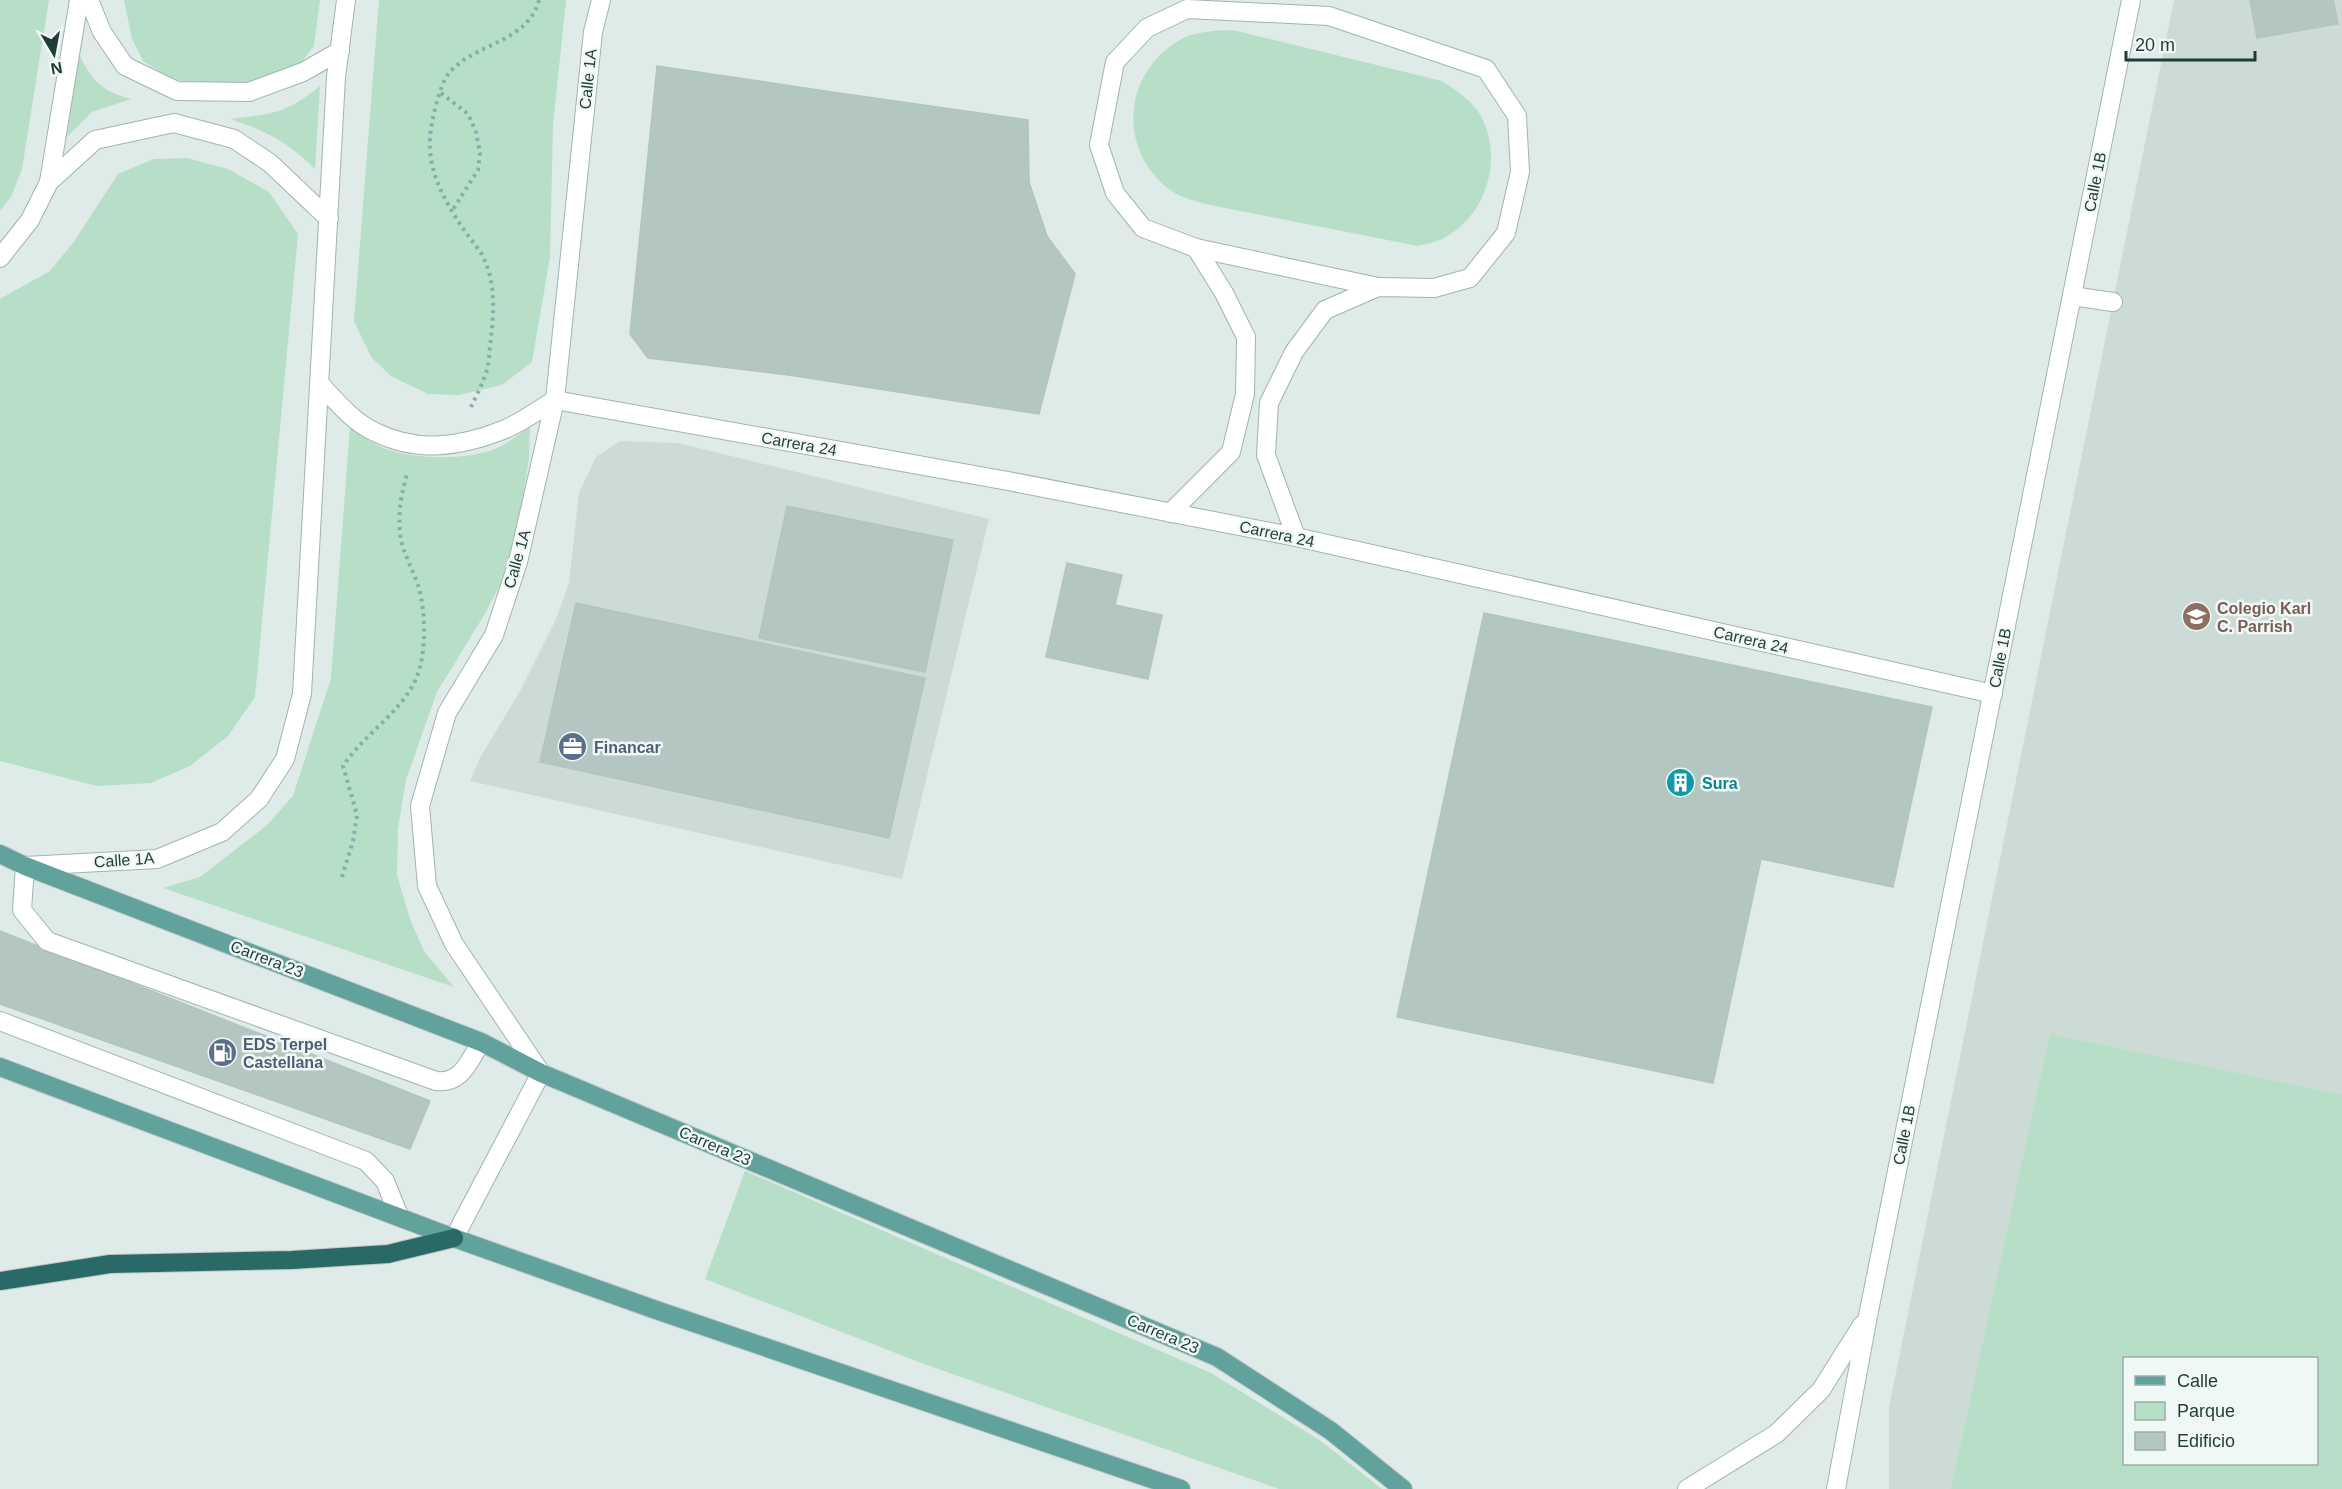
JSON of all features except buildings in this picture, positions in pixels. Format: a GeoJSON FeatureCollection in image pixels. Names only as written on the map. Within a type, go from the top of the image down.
{"type":"FeatureCollection","features":[{"type":"Feature","properties":{"kind":"highway"},"geometry":{"type":"LineString","coordinates":[[0,1281],[110,1263],[292,1260],[388,1254],[454,1238]]}},
{"type":"Feature","properties":{"kind":"main road","name":"Carrera 23"},"geometry":{"type":"LineString","coordinates":[[0,854],[25,866],[481,1042],[541,1073],[1217,1357],[1332,1431],[1402,1489]]}},
{"type":"Feature","properties":{"kind":"main road"},"geometry":{"type":"LineString","coordinates":[[0,1067],[454,1238],[670,1315],[1181,1489]]}},
{"type":"Feature","properties":{"kind":"street"},"geometry":{"type":"LineString","coordinates":[[0,258],[30,220],[49,182],[79,0]]}},
{"type":"Feature","properties":{"kind":"street"},"geometry":{"type":"LineString","coordinates":[[89,0],[102,32],[125,66],[177,91],[249,92],[303,72],[340,51]]}},
{"type":"Feature","properties":{"kind":"street","name":"Calle 1A"},"geometry":{"type":"LineString","coordinates":[[25,866],[157,859],[168,855],[222,832],[259,799],[285,759],[302,694],[336,77],[346,0]]}},
{"type":"Feature","properties":{"kind":"street","name":"Calle 1A"},"geometry":{"type":"LineString","coordinates":[[541,1073],[454,944],[427,886],[420,806],[447,713],[494,634],[518,562],[555,400],[593,32],[601,0]]}},
{"type":"Feature","properties":{"kind":"street","name":"Calle 1B"},"geometry":{"type":"LineString","coordinates":[[1836,1489],[1868,1316],[2132,0]]}},
{"type":"Feature","properties":{"kind":"street"},"geometry":{"type":"LineString","coordinates":[[1187,9],[1329,16],[1486,69],[1517,116],[1520,172],[1506,234],[1470,278],[1434,288],[1378,287],[1196,248],[1143,228],[1115,194],[1099,145],[1115,62],[1147,28],[1187,9]]}},
{"type":"Feature","properties":{"kind":"street"},"geometry":{"type":"LineString","coordinates":[[174,123],[177,91]]}},
{"type":"Feature","properties":{"kind":"street"},"geometry":{"type":"LineString","coordinates":[[49,182],[95,140],[174,123],[234,139],[270,163],[329,219]]}},
{"type":"Feature","properties":{"kind":"street"},"geometry":{"type":"LineString","coordinates":[[1170,513],[1232,452],[1245,394],[1246,337],[1224,293],[1196,248]]}},
{"type":"Feature","properties":{"kind":"street"},"geometry":{"type":"LineString","coordinates":[[1296,537],[1266,455],[1269,403],[1294,352],[1325,310],[1378,287]]}},
{"type":"Feature","properties":{"kind":"street"},"geometry":{"type":"LineString","coordinates":[[2072,296],[2113,302]]}},
{"type":"Feature","properties":{"kind":"street"},"geometry":{"type":"LineString","coordinates":[[320,384],[347,412],[373,432],[409,445],[455,445],[505,430],[555,400]]}},
{"type":"Feature","properties":{"kind":"street","name":"Carrera 24"},"geometry":{"type":"LineString","coordinates":[[555,400],[1008,481],[1296,537],[1993,694]]}},
{"type":"Feature","properties":{"kind":"street"},"geometry":{"type":"LineString","coordinates":[[25,866],[22,910],[47,941],[436,1081],[448,1083],[458,1078],[481,1042]]}},
{"type":"Feature","properties":{"kind":"street"},"geometry":{"type":"LineString","coordinates":[[0,1021],[366,1161],[385,1181],[399,1216]]}},
{"type":"Feature","properties":{"kind":"street"},"geometry":{"type":"LineString","coordinates":[[454,1238],[541,1073]]}},
{"type":"Feature","properties":{"kind":"street","name":"Calle 1B"},"geometry":{"type":"LineString","coordinates":[[1687,1489],[1776,1434],[1821,1390],[1868,1316]]}},
{"type":"Feature","properties":{"kind":"path"},"geometry":{"type":"LineString","coordinates":[[441,93],[468,114],[476,132],[480,153],[478,171],[452,211]]}},
{"type":"Feature","properties":{"kind":"shaded area","name":"Colegio Karl C. Parrish"},"geometry":{"type":"Polygon","coordinates":[[[2174,0],[2342,0],[2342,1489],[1889,1489],[1889,1407],[2174,0]]]}},
{"type":"Feature","properties":{"kind":"shaded area"},"geometry":{"type":"Polygon","coordinates":[[[620,441],[678,443],[989,519],[902,879],[470,781],[480,758],[519,693],[556,619],[569,583],[579,493],[596,457],[620,441]]]}},
{"type":"Feature","properties":{"kind":"green space"},"geometry":{"type":"Polygon","coordinates":[[[0,0],[49,0],[22,169],[11,197],[0,211],[0,0]]]}},
{"type":"Feature","properties":{"kind":"green space"},"geometry":{"type":"Polygon","coordinates":[[[124,0],[320,0],[314,46],[303,60],[284,74],[256,86],[190,84],[165,75],[143,61],[132,39],[124,0]]]}},
{"type":"Feature","properties":{"kind":"green space"},"geometry":{"type":"Polygon","coordinates":[[[379,0],[566,0],[553,125],[550,257],[532,362],[502,385],[459,395],[428,394],[391,376],[371,357],[354,321],[379,0]]]}},
{"type":"Feature","properties":{"kind":"green space"},"geometry":{"type":"Polygon","coordinates":[[[1233,30],[1442,81],[1459,93],[1474,106],[1482,118],[1491,151],[1487,186],[1471,216],[1444,238],[1418,246],[1205,204],[1175,193],[1157,178],[1144,159],[1136,139],[1133,118],[1136,97],[1144,77],[1157,58],[1175,43],[1196,34],[1233,30]]]}},
{"type":"Feature","properties":{"kind":"green space"},"geometry":{"type":"Polygon","coordinates":[[[78,52],[98,83],[112,92],[131,99],[92,112],[67,137],[78,52]]]}},
{"type":"Feature","properties":{"kind":"green space"},"geometry":{"type":"Polygon","coordinates":[[[320,86],[315,169],[276,138],[230,119],[278,111],[297,102],[320,86]]]}},
{"type":"Feature","properties":{"kind":"green space"},"geometry":{"type":"Polygon","coordinates":[[[187,158],[228,169],[269,192],[298,234],[255,697],[228,736],[190,766],[151,783],[97,786],[0,761],[0,299],[50,271],[73,243],[118,174],[154,159],[187,158]]]}},
{"type":"Feature","properties":{"kind":"green space"},"geometry":{"type":"Polygon","coordinates":[[[350,427],[389,450],[419,456],[452,457],[468,456],[495,449],[530,427],[529,458],[519,524],[505,575],[486,612],[437,692],[406,780],[398,829],[397,875],[410,919],[424,951],[454,987],[163,888],[200,877],[266,826],[293,796],[331,678],[350,427]]]}},
{"type":"Feature","properties":{"kind":"green space"},"geometry":{"type":"Polygon","coordinates":[[[2050,1034],[2342,1095],[2342,1489],[1951,1489],[2050,1034]]]}},
{"type":"Feature","properties":{"kind":"green space"},"geometry":{"type":"Polygon","coordinates":[[[745,1171],[1211,1373],[1321,1441],[1382,1489],[1279,1489],[924,1364],[705,1279],[745,1171]]]}},
{"type":"Feature","properties":{"kind":"place","name":"Colegio Karl C. Parrish"},"geometry":{"type":"Point","coordinates":[2196,617]}},
{"type":"Feature","properties":{"kind":"place","name":"Financar"},"geometry":{"type":"Point","coordinates":[573,747]}},
{"type":"Feature","properties":{"kind":"place","name":"Sura"},"geometry":{"type":"Point","coordinates":[1681,783]}},
{"type":"Feature","properties":{"kind":"place","name":"EDS Terpel Castellana"},"geometry":{"type":"Point","coordinates":[222,1053]}}]}
